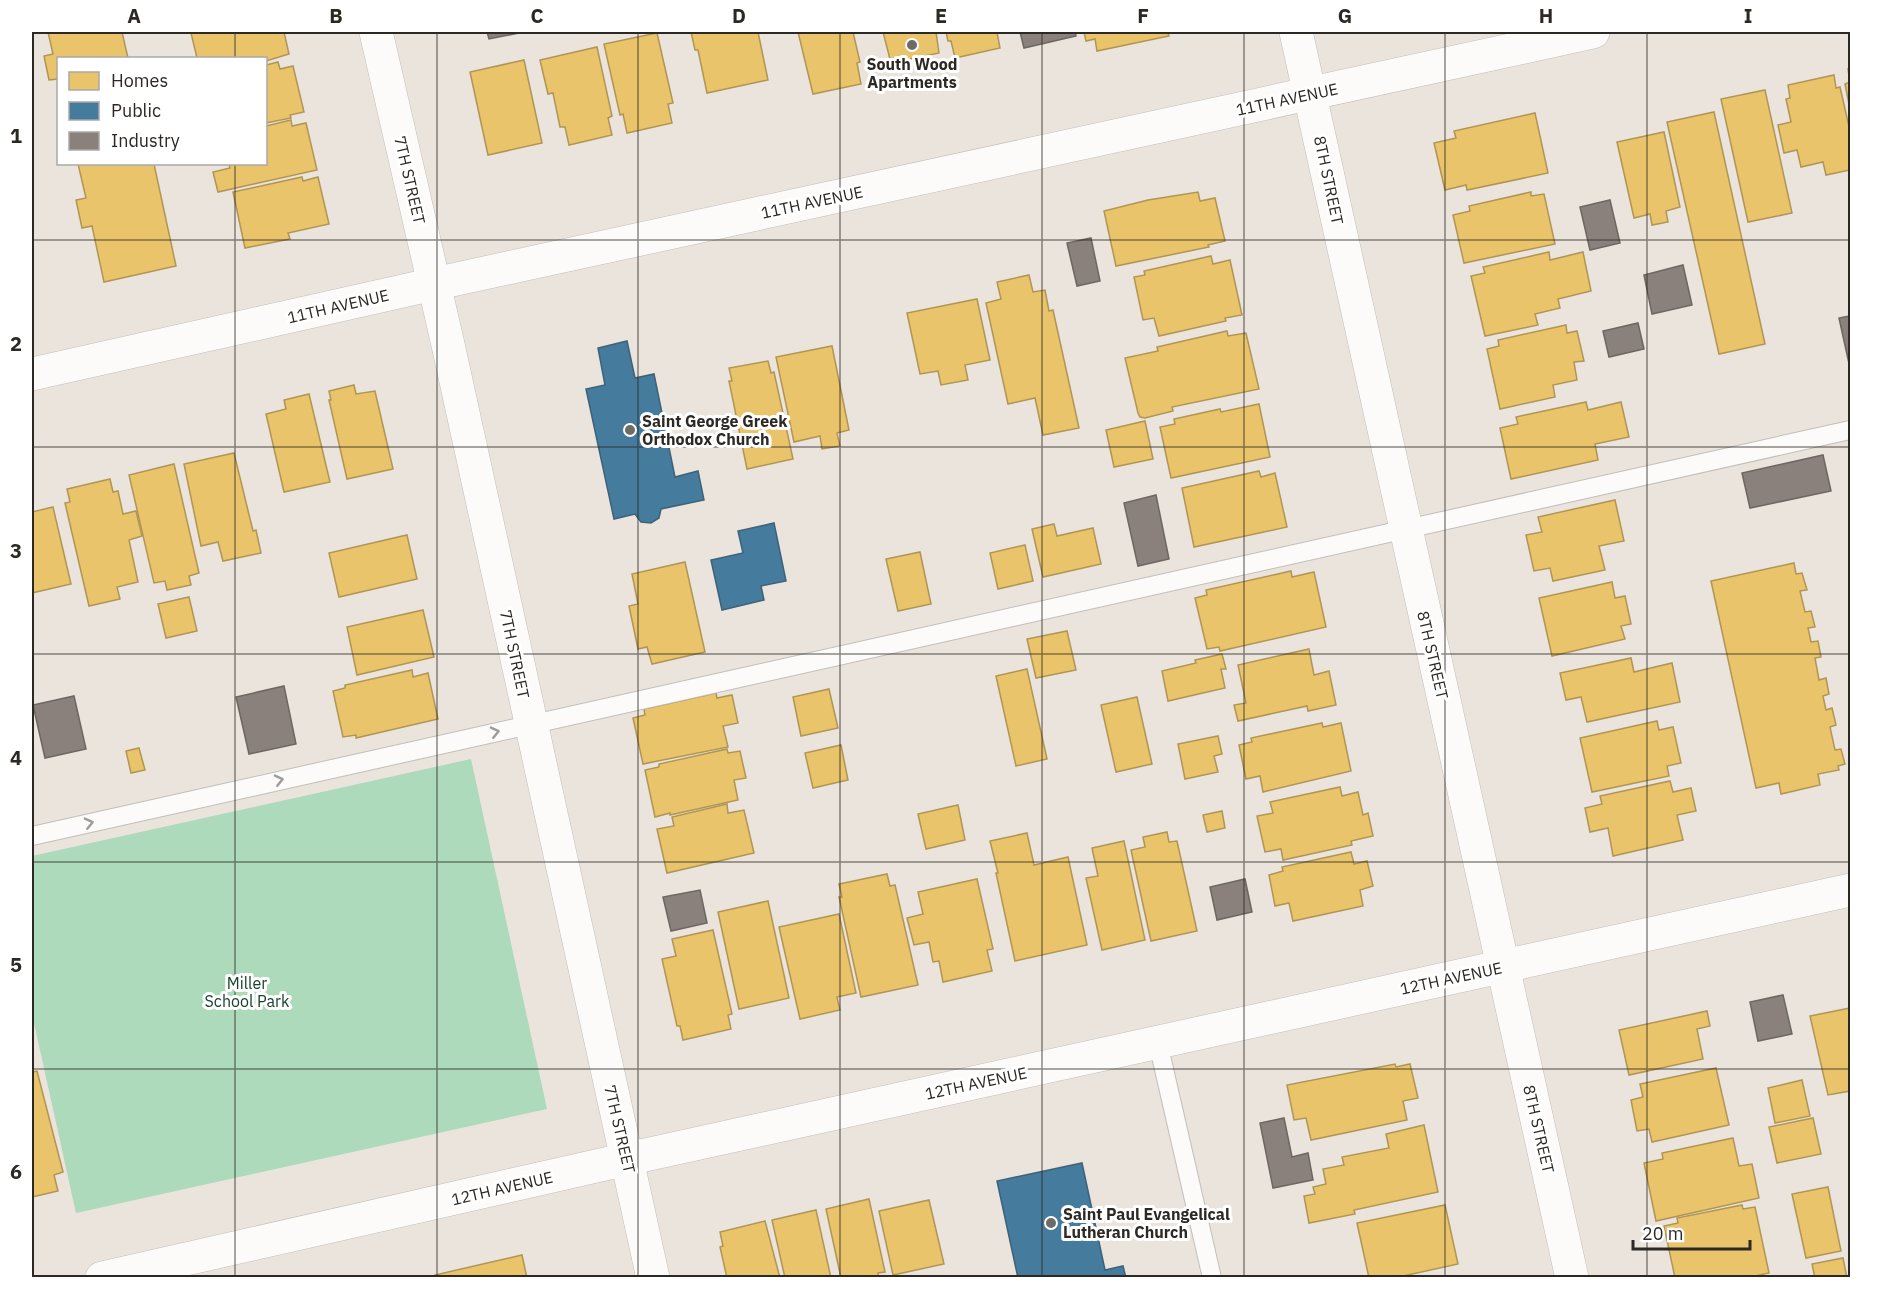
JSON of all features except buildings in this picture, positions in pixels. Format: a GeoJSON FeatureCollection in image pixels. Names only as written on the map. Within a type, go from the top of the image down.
{"type":"FeatureCollection","features":[{"type":"Feature","properties":{"kind":"street","name":"7TH STREET"},"geometry":{"type":"LineString","coordinates":[[376,32],[434,284],[653,1278]]}},
{"type":"Feature","properties":{"kind":"street","name":"8TH STREET"},"geometry":{"type":"LineString","coordinates":[[1296,32],[1572,1278]]}},
{"type":"Feature","properties":{"kind":"street","name":"11TH AVENUE"},"geometry":{"type":"LineString","coordinates":[[32,374],[434,284],[1593,32]]}},
{"type":"Feature","properties":{"kind":"street","name":"12TH AVENUE"},"geometry":{"type":"LineString","coordinates":[[102,1278],[627,1159],[1851,890]]}},
{"type":"Feature","properties":{"kind":"lane"},"geometry":{"type":"LineString","coordinates":[[32,836],[1851,430]]}},
{"type":"Feature","properties":{"kind":"lane"},"geometry":{"type":"LineString","coordinates":[[1158,1043],[1212,1278]]}},
{"type":"Feature","properties":{"kind":"green space","name":"Miller School Park"},"geometry":{"type":"Polygon","coordinates":[[[471,759],[547,1109],[76,1213],[32,1014],[32,856],[471,759]]]}},
{"type":"Feature","properties":{"kind":"place","name":"South Wood Apartments"},"geometry":{"type":"Point","coordinates":[912,45]}},
{"type":"Feature","properties":{"kind":"place","name":"Saint George Greek Orthodox Church"},"geometry":{"type":"Point","coordinates":[630,430]}},
{"type":"Feature","properties":{"kind":"place","name":"Saint Paul Evangelical Lutheran Church"},"geometry":{"type":"Point","coordinates":[1051,1223]}}]}
